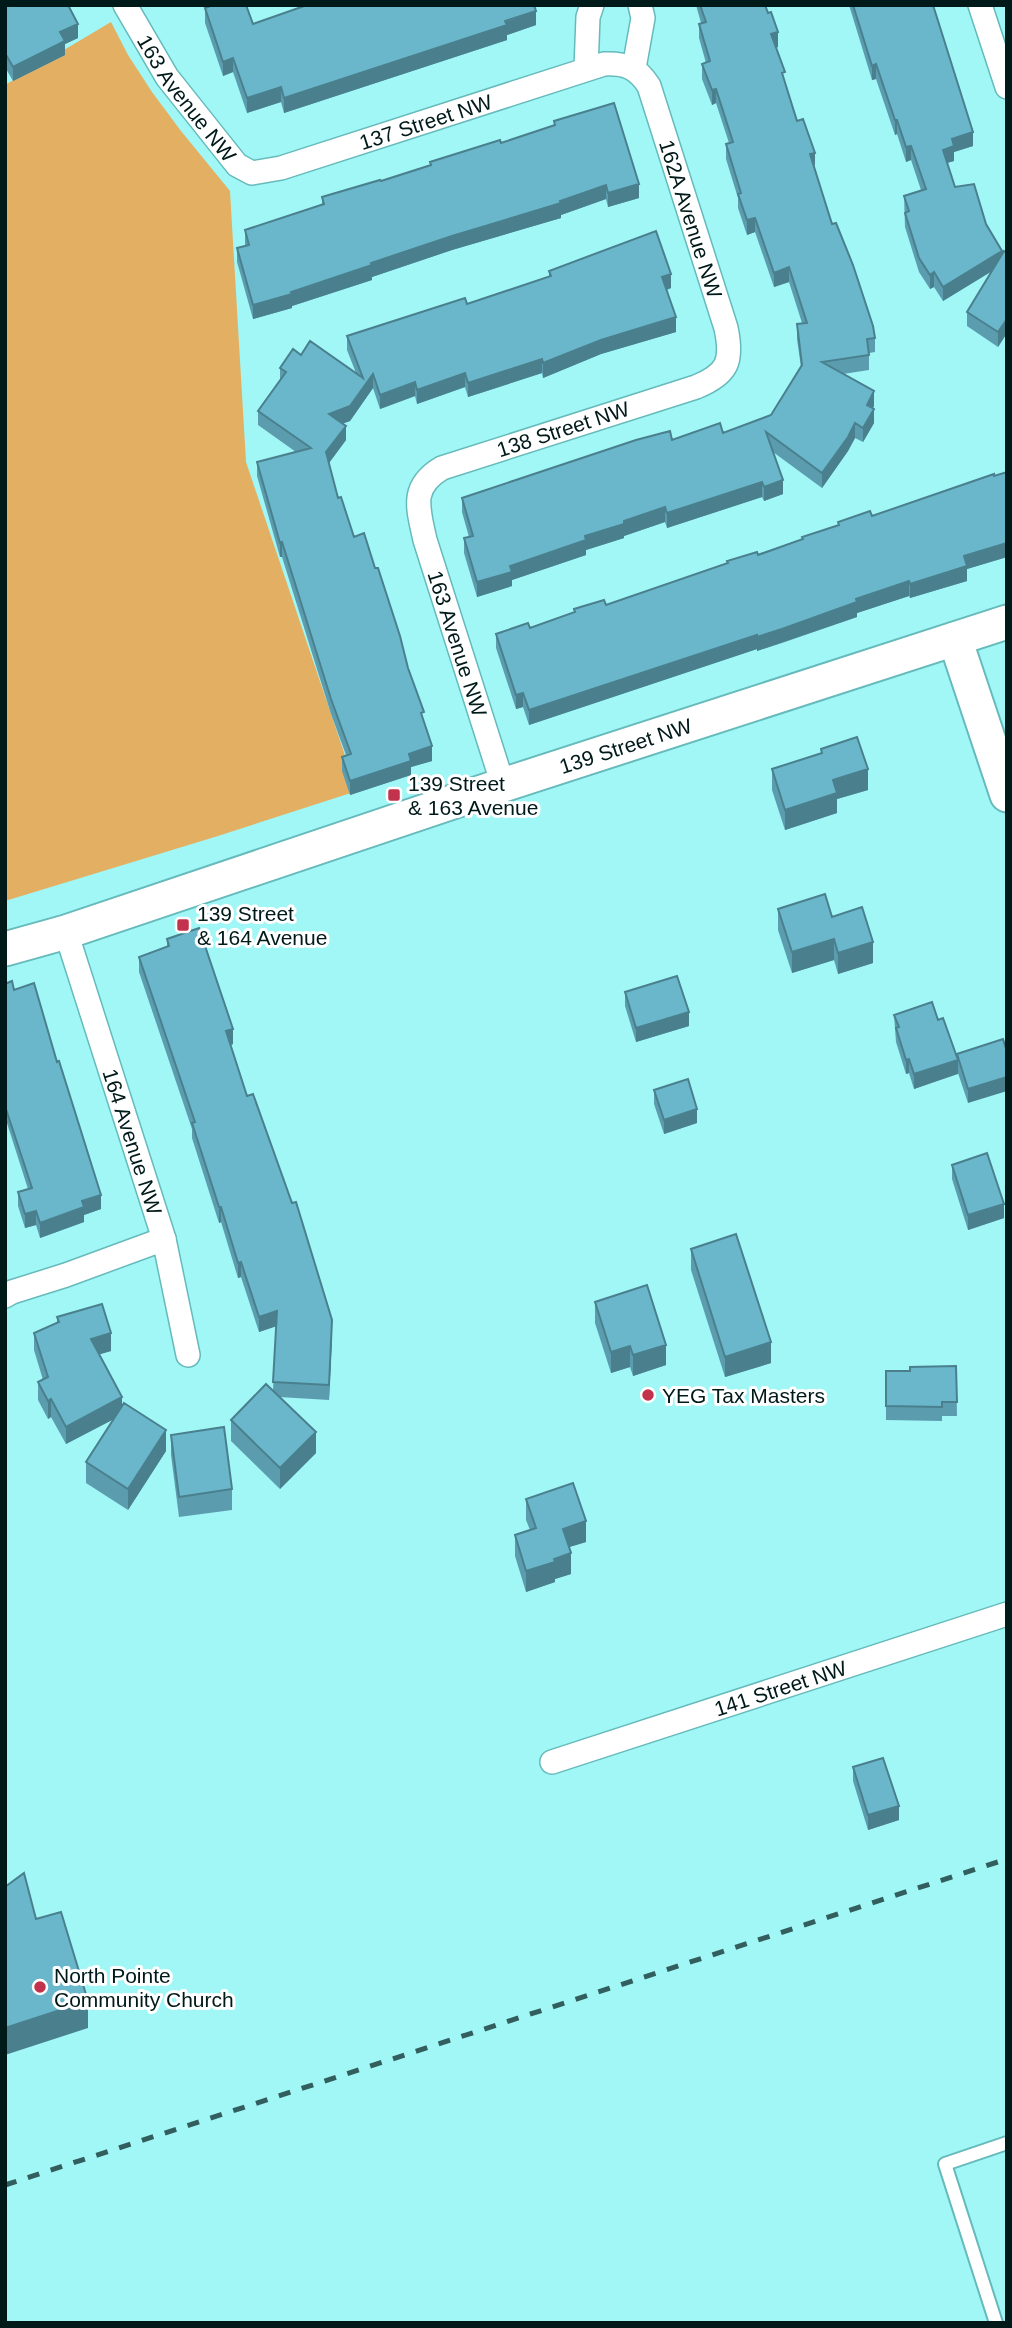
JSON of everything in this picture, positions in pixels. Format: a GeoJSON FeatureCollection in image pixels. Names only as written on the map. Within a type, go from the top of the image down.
{"type":"FeatureCollection","features":[{"type":"Feature","properties":{"kind":"street","name":"163 Avenue NW"},"geometry":{"type":"LineString","coordinates":[[125,5],[167,77],[225,152],[237,165],[252,173],[264,172]]}},
{"type":"Feature","properties":{"kind":"street"},"geometry":{"type":"LineString","coordinates":[[586,69],[588,17],[592,5]]}},
{"type":"Feature","properties":{"kind":"street"},"geometry":{"type":"LineString","coordinates":[[634,68],[643,18],[640,5]]}},
{"type":"Feature","properties":{"kind":"street"},"geometry":{"type":"LineString","coordinates":[[980,5],[1007,87]]}},
{"type":"Feature","properties":{"kind":"street","name":"137 Street NW"},"geometry":{"type":"LineString","coordinates":[[264,172],[586,69],[604,64],[621,64],[634,68]]}},
{"type":"Feature","properties":{"kind":"street","name":"162A Avenue NW"},"geometry":{"type":"LineString","coordinates":[[634,68],[643,77],[653,99],[726,328],[730,355],[721,374]]}},
{"type":"Feature","properties":{"kind":"street","name":"138 Street NW"},"geometry":{"type":"LineString","coordinates":[[418,499],[428,476],[442,468],[696,387],[721,374]]}},
{"type":"Feature","properties":{"kind":"street","name":"163 Avenue NW"},"geometry":{"type":"LineString","coordinates":[[418,499],[425,541],[503,785]]}},
{"type":"Feature","properties":{"kind":"street","name":"139 Street NW"},"geometry":{"type":"LineString","coordinates":[[5,949],[66,932],[503,785],[1007,622]]}},
{"type":"Feature","properties":{"kind":"street"},"geometry":{"type":"LineString","coordinates":[[956,639],[1007,795]]}},
{"type":"Feature","properties":{"kind":"street","name":"164 Avenue NW"},"geometry":{"type":"LineString","coordinates":[[66,932],[164,1239],[188,1355]]}},
{"type":"Feature","properties":{"kind":"street"},"geometry":{"type":"LineString","coordinates":[[5,1296],[164,1239]]}},
{"type":"Feature","properties":{"kind":"street","name":"141 Street NW"},"geometry":{"type":"LineString","coordinates":[[552,1762],[1007,1614]]}},
{"type":"Feature","properties":{"kind":"lane"},"geometry":{"type":"LineString","coordinates":[[996,2323],[945,2164],[1007,2143]]}},
{"type":"Feature","properties":{"kind":"shaded area"},"geometry":{"type":"Polygon","coordinates":[[[111,22],[152,92],[230,191],[246,462],[357,791],[5,901],[5,85],[111,22]]]}},
{"type":"Feature","properties":{"kind":"building"},"geometry":{"type":"Polygon","coordinates":[[[5,5],[68,5],[78,24],[60,32],[65,41],[13,67],[5,53],[5,5]]]}},
{"type":"Feature","properties":{"kind":"building"},"geometry":{"type":"Polygon","coordinates":[[[213,5],[246,5],[253,24],[307,5],[534,5],[536,11],[505,21],[507,25],[284,98],[281,87],[247,98],[233,58],[223,62],[205,8],[213,5]]]}},
{"type":"Feature","properties":{"kind":"building"},"geometry":{"type":"Polygon","coordinates":[[[700,5],[765,5],[768,13],[771,12],[778,32],[771,34],[785,72],[782,73],[797,121],[803,119],[815,153],[810,154],[832,224],[836,223],[853,265],[875,338],[867,339],[869,355],[822,362],[874,391],[867,405],[874,409],[863,428],[855,423],[822,473],[766,432],[783,480],[764,487],[762,482],[667,513],[665,507],[585,536],[586,540],[510,566],[512,572],[477,582],[464,538],[473,536],[462,498],[636,440],[670,431],[672,440],[720,423],[723,433],[771,415],[802,365],[797,324],[807,323],[789,267],[774,273],[755,218],[747,220],[738,194],[741,193],[726,144],[733,142],[716,89],[712,90],[702,64],[710,61],[699,24],[706,22],[700,5]]]}},
{"type":"Feature","properties":{"kind":"building"},"geometry":{"type":"Polygon","coordinates":[[[853,5],[933,5],[973,132],[952,139],[954,146],[943,150],[955,187],[974,184],[986,224],[1002,251],[943,287],[934,272],[930,275],[919,258],[905,213],[909,211],[904,196],[926,189],[911,146],[906,147],[895,120],[876,64],[872,66],[853,5]]]}},
{"type":"Feature","properties":{"kind":"building"},"geometry":{"type":"Polygon","coordinates":[[[614,103],[639,184],[608,193],[606,185],[560,201],[561,203],[452,236],[291,292],[292,294],[253,305],[237,248],[249,245],[245,230],[324,204],[322,197],[431,165],[430,162],[500,140],[501,143],[555,125],[554,121],[614,103]]]}},
{"type":"Feature","properties":{"kind":"building"},"geometry":{"type":"Polygon","coordinates":[[[656,231],[671,274],[662,277],[676,317],[601,340],[543,363],[542,359],[468,383],[465,373],[417,390],[415,382],[380,395],[373,374],[350,406],[329,414],[346,426],[326,452],[338,498],[341,497],[354,537],[364,533],[375,568],[378,568],[424,712],[421,713],[432,746],[409,754],[411,761],[350,781],[342,757],[351,754],[282,542],[280,543],[257,462],[311,448],[258,411],[286,372],[280,368],[293,349],[301,355],[310,341],[363,378],[347,336],[465,298],[467,304],[551,276],[549,271],[656,231]]]}},
{"type":"Feature","properties":{"kind":"building"},"geometry":{"type":"Polygon","coordinates":[[[1004,251],[1007,253],[1007,319],[998,332],[967,312],[1004,251]]]}},
{"type":"Feature","properties":{"kind":"building"},"geometry":{"type":"Polygon","coordinates":[[[1007,472],[1007,543],[964,556],[967,566],[910,584],[909,581],[782,629],[529,710],[523,693],[516,695],[496,634],[528,623],[530,628],[575,612],[574,609],[604,600],[606,605],[728,563],[727,561],[757,552],[758,555],[803,539],[802,537],[870,511],[872,516],[994,474],[1007,472]]]}},
{"type":"Feature","properties":{"kind":"building"},"geometry":{"type":"Polygon","coordinates":[[[857,737],[868,769],[833,780],[837,793],[785,810],[772,769],[822,753],[821,749],[857,737]]]}},
{"type":"Feature","properties":{"kind":"building"},"geometry":{"type":"Polygon","coordinates":[[[825,894],[832,917],[862,907],[873,942],[838,953],[834,939],[792,952],[778,909],[825,894]]]}},
{"type":"Feature","properties":{"kind":"building"},"geometry":{"type":"Polygon","coordinates":[[[199,928],[233,1029],[226,1031],[247,1096],[253,1094],[292,1203],[296,1202],[332,1320],[329,1385],[273,1382],[277,1311],[259,1317],[219,1207],[192,1123],[195,1122],[139,957],[169,946],[167,939],[199,928]]]}},
{"type":"Feature","properties":{"kind":"building"},"geometry":{"type":"Polygon","coordinates":[[[677,976],[689,1012],[636,1028],[625,992],[677,976]]]}},
{"type":"Feature","properties":{"kind":"building"},"geometry":{"type":"Polygon","coordinates":[[[12,981],[14,990],[34,983],[101,1195],[82,1201],[84,1207],[40,1223],[36,1211],[25,1214],[18,1192],[32,1188],[5,1106],[5,984],[12,981]]]}},
{"type":"Feature","properties":{"kind":"building"},"geometry":{"type":"Polygon","coordinates":[[[932,1002],[938,1020],[943,1018],[958,1060],[914,1074],[909,1059],[906,1060],[894,1015],[932,1002]]]}},
{"type":"Feature","properties":{"kind":"building"},"geometry":{"type":"Polygon","coordinates":[[[1003,1039],[1007,1052],[1007,1077],[968,1089],[957,1054],[1003,1039]]]}},
{"type":"Feature","properties":{"kind":"building"},"geometry":{"type":"Polygon","coordinates":[[[688,1079],[697,1109],[664,1120],[654,1090],[688,1079]]]}},
{"type":"Feature","properties":{"kind":"building"},"geometry":{"type":"Polygon","coordinates":[[[987,1153],[1004,1204],[968,1215],[952,1165],[987,1153]]]}},
{"type":"Feature","properties":{"kind":"building"},"geometry":{"type":"Polygon","coordinates":[[[736,1234],[771,1342],[725,1357],[691,1249],[736,1234]]]}},
{"type":"Feature","properties":{"kind":"building"},"geometry":{"type":"Polygon","coordinates":[[[647,1285],[666,1345],[633,1355],[630,1346],[611,1352],[595,1302],[647,1285]]]}},
{"type":"Feature","properties":{"kind":"building"},"geometry":{"type":"Polygon","coordinates":[[[102,1304],[111,1333],[91,1339],[122,1397],[66,1427],[38,1382],[48,1377],[34,1333],[59,1322],[57,1317],[102,1304]]]}},
{"type":"Feature","properties":{"kind":"building"},"geometry":{"type":"Polygon","coordinates":[[[956,1366],[957,1402],[942,1402],[942,1407],[886,1406],[886,1371],[910,1371],[910,1367],[956,1366]]]}},
{"type":"Feature","properties":{"kind":"building"},"geometry":{"type":"Polygon","coordinates":[[[266,1384],[316,1432],[280,1468],[231,1420],[266,1384]]]}},
{"type":"Feature","properties":{"kind":"building"},"geometry":{"type":"Polygon","coordinates":[[[124,1403],[166,1430],[128,1489],[86,1462],[124,1403]]]}},
{"type":"Feature","properties":{"kind":"building"},"geometry":{"type":"Polygon","coordinates":[[[224,1427],[232,1489],[179,1497],[171,1435],[224,1427]]]}},
{"type":"Feature","properties":{"kind":"building"},"geometry":{"type":"Polygon","coordinates":[[[573,1483],[586,1521],[563,1529],[571,1553],[554,1559],[555,1562],[526,1571],[515,1535],[536,1528],[526,1499],[573,1483]]]}},
{"type":"Feature","properties":{"kind":"building"},"geometry":{"type":"Polygon","coordinates":[[[883,1758],[899,1806],[868,1815],[853,1767],[883,1758]]]}},
{"type":"Feature","properties":{"kind":"building","name":"North Pointe Community Church"},"geometry":{"type":"Polygon","coordinates":[[[24,1873],[36,1919],[61,1912],[88,2001],[5,2028],[5,1887],[24,1873]]]}},
{"type":"Feature","properties":{"kind":"railway"},"geometry":{"type":"LineString","coordinates":[[5,2185],[1007,1859]]}},
{"type":"Feature","properties":{"kind":"place","name":"139 Street & 163 Avenue"},"geometry":{"type":"Point","coordinates":[394,795]}},
{"type":"Feature","properties":{"kind":"place","name":"139 Street & 164 Avenue"},"geometry":{"type":"Point","coordinates":[183,925]}},
{"type":"Feature","properties":{"kind":"place","name":"YEG Tax Masters"},"geometry":{"type":"Point","coordinates":[648,1395]}},
{"type":"Feature","properties":{"kind":"place","name":"North Pointe Community Church"},"geometry":{"type":"Point","coordinates":[40,1987]}}]}
